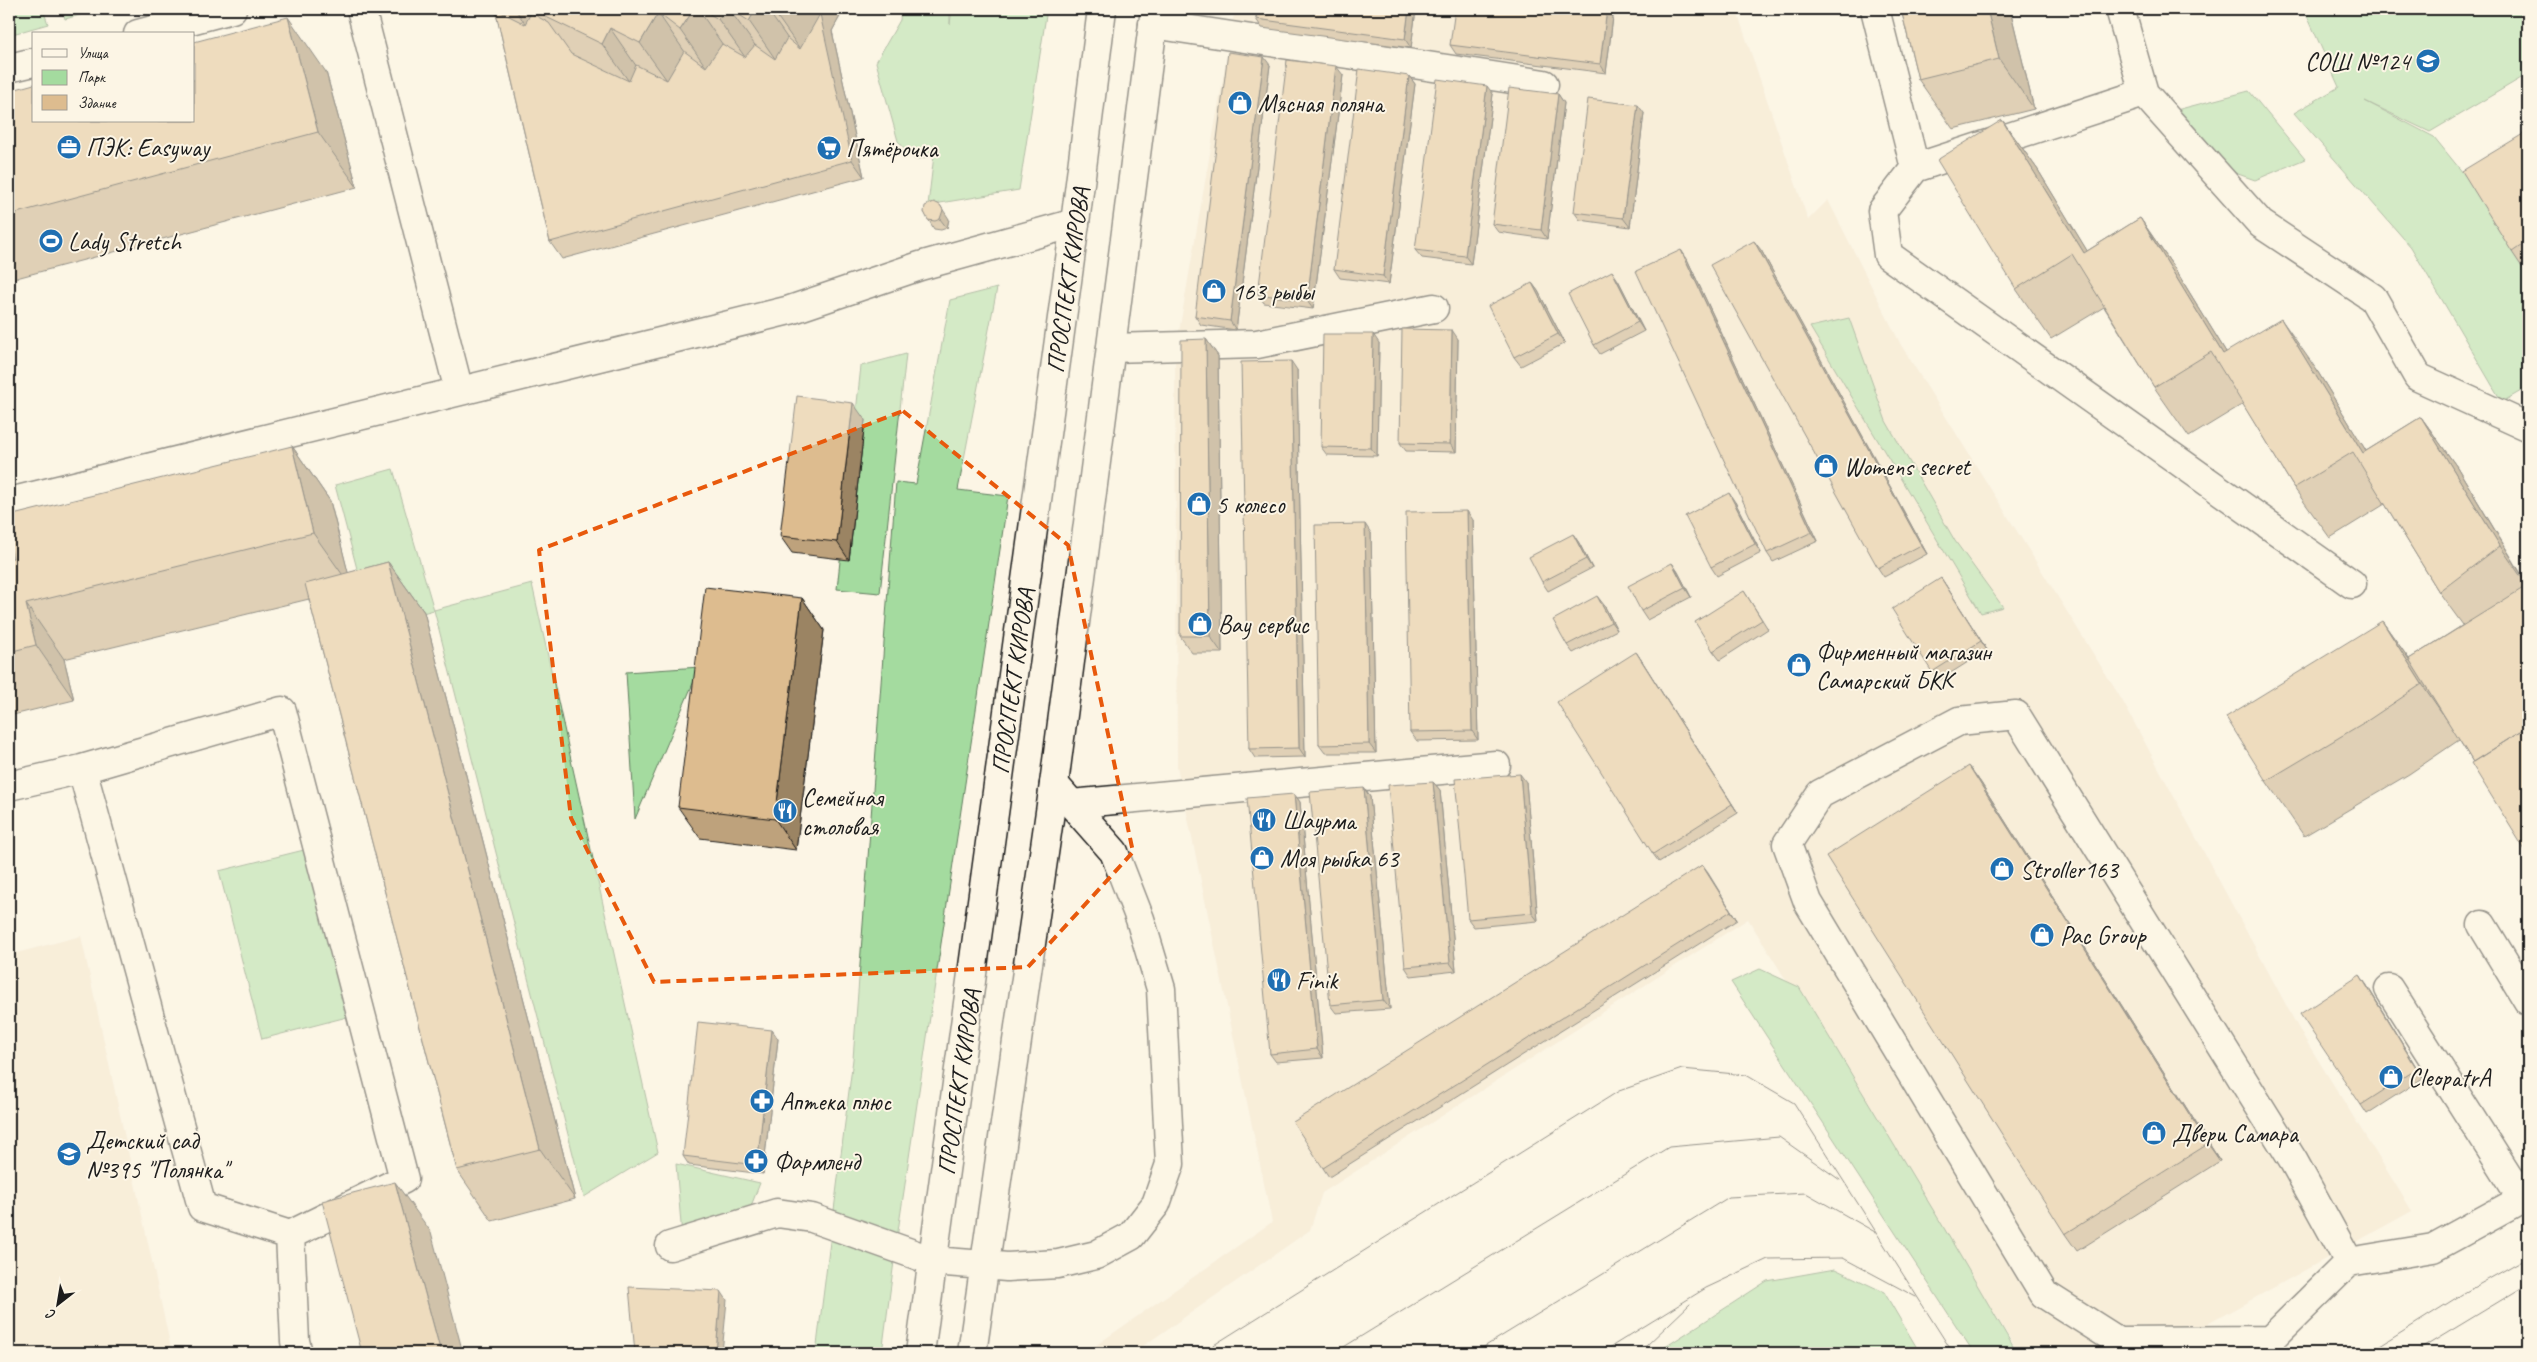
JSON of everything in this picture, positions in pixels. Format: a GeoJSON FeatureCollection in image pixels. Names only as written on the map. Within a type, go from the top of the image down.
{"type":"FeatureCollection","features":[{"type":"Feature","properties":{"kind":"main road"},"geometry":{"type":"LineString","coordinates":[[146,32],[232,9]]}},
{"type":"Feature","properties":{"kind":"main road"},"geometry":{"type":"LineString","coordinates":[[361,9],[459,391]]}},
{"type":"Feature","properties":{"kind":"main road","name":"ПРОСПЕКТ КИРОВА"},"geometry":{"type":"LineString","coordinates":[[920,1353],[1075,223],[1102,9]]}},
{"type":"Feature","properties":{"kind":"main road"},"geometry":{"type":"LineString","coordinates":[[1875,9],[1915,168]]}},
{"type":"Feature","properties":{"kind":"main road"},"geometry":{"type":"LineString","coordinates":[[2120,9],[2144,93],[2260,224],[2374,298],[2418,377],[2528,427]]}},
{"type":"Feature","properties":{"kind":"main road"},"geometry":{"type":"LineString","coordinates":[[1154,17],[1544,84]]}},
{"type":"Feature","properties":{"kind":"main road","name":"ПРОСПЕКТ КИРОВА"},"geometry":{"type":"LineString","coordinates":[[984,1265],[1063,794],[1111,348],[1154,17]]}},
{"type":"Feature","properties":{"kind":"main road"},"geometry":{"type":"LineString","coordinates":[[9,68],[32,62]]}},
{"type":"Feature","properties":{"kind":"main road"},"geometry":{"type":"LineString","coordinates":[[2144,93],[1915,168],[1882,211],[1888,255],[2352,584]]}},
{"type":"Feature","properties":{"kind":"main road"},"geometry":{"type":"LineString","coordinates":[[9,502],[790,310],[920,266],[1075,223]]}},
{"type":"Feature","properties":{"kind":"main road"},"geometry":{"type":"LineString","coordinates":[[1111,348],[1257,344],[1434,308]]}},
{"type":"Feature","properties":{"kind":"main road"},"geometry":{"type":"LineString","coordinates":[[9,786],[82,769],[282,711],[404,1179],[290,1235],[202,1207],[82,769]]}},
{"type":"Feature","properties":{"kind":"main road"},"geometry":{"type":"LineString","coordinates":[[2349,1262],[2294,1162],[2016,716],[1959,721],[1820,794],[1787,844],[1808,902],[2044,1294],[2118,1341],[2273,1347],[2349,1262],[2432,1248],[2526,1198],[2389,989]]}},
{"type":"Feature","properties":{"kind":"main road"},"geometry":{"type":"LineString","coordinates":[[1063,794],[1496,764]]}},
{"type":"Feature","properties":{"kind":"main road"},"geometry":{"type":"LineString","coordinates":[[670,1246],[776,1213],[812,1218],[933,1261],[1007,1267],[1058,1264],[1096,1255],[1131,1236],[1156,1204],[1170,1164],[1161,989],[1140,920],[1114,852],[1063,794]]}},
{"type":"Feature","properties":{"kind":"main road"},"geometry":{"type":"LineString","coordinates":[[2482,925],[2528,1001]]}},
{"type":"Feature","properties":{"kind":"main road"},"geometry":{"type":"LineString","coordinates":[[290,1235],[290,1349]]}},
{"type":"Feature","properties":{"kind":"main road"},"geometry":{"type":"LineString","coordinates":[[972,1353],[984,1265]]}},
{"type":"Feature","properties":{"kind":"highlighted area"},"geometry":{"type":"Polygon","coordinates":[[[903,411],[1068,545],[1133,852],[1028,967],[654,982],[571,818],[539,550],[903,411]]]}},
{"type":"Feature","properties":{"kind":"shaded area"},"geometry":{"type":"Polygon","coordinates":[[[1235,9],[1736,9],[1808,220],[1828,200],[1901,345],[2122,700],[2300,1031],[2412,1211],[2155,1353],[2019,1353],[1748,919],[1322,1193],[1310,1230],[1133,1353],[1085,1353],[1272,1222],[1177,766],[1175,355],[1235,9]]]}},
{"type":"Feature","properties":{"kind":"shaded area","name":"Детский сад №395 \"Полянка\""},"geometry":{"type":"Polygon","coordinates":[[[81,936],[172,1353],[9,1353],[9,955],[81,936]]]}},
{"type":"Feature","properties":{"kind":"green space"},"geometry":{"type":"Polygon","coordinates":[[[9,9],[43,9],[48,24],[9,35],[9,9]]]}},
{"type":"Feature","properties":{"kind":"green space"},"geometry":{"type":"Polygon","coordinates":[[[62,9],[102,9],[65,19],[62,9]]]}},
{"type":"Feature","properties":{"kind":"green space"},"geometry":{"type":"Polygon","coordinates":[[[901,9],[950,9],[950,24],[952,9],[1047,9],[1019,190],[928,205],[934,155],[915,160],[898,141],[876,62],[900,20],[901,9]]]}},
{"type":"Feature","properties":{"kind":"green space"},"geometry":{"type":"Polygon","coordinates":[[[2304,9],[2528,9],[2528,74],[2430,132],[2365,101],[2434,137],[2480,194],[2528,272],[2528,387],[2502,402],[2411,247],[2294,113],[2339,87],[2304,9]]]}},
{"type":"Feature","properties":{"kind":"green space"},"geometry":{"type":"Polygon","coordinates":[[[2249,91],[2305,159],[2255,180],[2190,157],[2165,113],[2249,91]]]}},
{"type":"Feature","properties":{"kind":"green space"},"geometry":{"type":"Polygon","coordinates":[[[997,288],[958,490],[1008,496],[898,1231],[882,1353],[816,1353],[853,1059],[896,482],[916,484],[950,300],[997,288]]]}},
{"type":"Feature","properties":{"kind":"green space"},"geometry":{"type":"Polygon","coordinates":[[[1849,318],[1886,421],[1955,541],[2003,607],[1981,613],[1810,327],[1849,318]]]}},
{"type":"Feature","properties":{"kind":"green space"},"geometry":{"type":"Polygon","coordinates":[[[906,354],[880,593],[837,589],[861,366],[906,354]]]}},
{"type":"Feature","properties":{"kind":"green space"},"geometry":{"type":"Polygon","coordinates":[[[393,469],[434,610],[372,626],[335,485],[393,469]]]}},
{"type":"Feature","properties":{"kind":"green space"},"geometry":{"type":"Polygon","coordinates":[[[532,584],[658,1152],[584,1197],[434,610],[532,584]]]}},
{"type":"Feature","properties":{"kind":"green space"},"geometry":{"type":"Polygon","coordinates":[[[700,667],[635,819],[626,672],[700,667]]]}},
{"type":"Feature","properties":{"kind":"green space"},"geometry":{"type":"Polygon","coordinates":[[[304,850],[347,1017],[262,1039],[219,871],[304,850]]]}},
{"type":"Feature","properties":{"kind":"green space"},"geometry":{"type":"Polygon","coordinates":[[[1760,969],[1799,987],[2017,1353],[1974,1353],[1731,982],[1760,969]]]}},
{"type":"Feature","properties":{"kind":"green space"},"geometry":{"type":"Polygon","coordinates":[[[676,1164],[760,1183],[749,1211],[682,1236],[676,1164]]]}},
{"type":"Feature","properties":{"kind":"green space"},"geometry":{"type":"Polygon","coordinates":[[[1835,1269],[1884,1292],[1920,1353],[1656,1353],[1767,1281],[1835,1269]]]}},
{"type":"Feature","properties":{"kind":"building"},"geometry":{"type":"Polygon","coordinates":[[[495,9],[525,24],[531,13],[549,23],[571,54],[629,81],[636,65],[667,80],[684,51],[706,67],[722,44],[745,57],[755,45],[775,59],[787,38],[800,49],[820,14],[852,160],[550,242],[495,9]]]}},
{"type":"Feature","properties":{"kind":"building"},"geometry":{"type":"Polygon","coordinates":[[[547,9],[694,9],[680,30],[658,13],[640,43],[610,28],[602,44],[544,16],[547,9]]]}},
{"type":"Feature","properties":{"kind":"building"},"geometry":{"type":"Polygon","coordinates":[[[701,9],[727,9],[718,19],[701,9]]]}},
{"type":"Feature","properties":{"kind":"building"},"geometry":{"type":"Polygon","coordinates":[[[730,9],[756,9],[749,21],[730,9]]]}},
{"type":"Feature","properties":{"kind":"building"},"geometry":{"type":"Polygon","coordinates":[[[1257,9],[1409,9],[1405,39],[1256,19],[1257,9]]]}},
{"type":"Feature","properties":{"kind":"building"},"geometry":{"type":"Polygon","coordinates":[[[1455,9],[1607,9],[1600,64],[1450,45],[1455,9]]]}},
{"type":"Feature","properties":{"kind":"building"},"geometry":{"type":"Polygon","coordinates":[[[1901,9],[1987,9],[1999,59],[1918,79],[1901,9]]]}},
{"type":"Feature","properties":{"kind":"building"},"geometry":{"type":"Polygon","coordinates":[[[288,17],[318,132],[9,215],[9,91],[32,85],[32,122],[195,122],[195,42],[288,17]]]}},
{"type":"Feature","properties":{"kind":"building"},"geometry":{"type":"Polygon","coordinates":[[[1228,52],[1264,57],[1230,321],[1195,316],[1228,52]]]}},
{"type":"Feature","properties":{"kind":"building"},"geometry":{"type":"Polygon","coordinates":[[[1287,60],[1336,66],[1307,301],[1258,294],[1287,60]]]}},
{"type":"Feature","properties":{"kind":"building"},"geometry":{"type":"Polygon","coordinates":[[[1359,69],[1409,76],[1383,276],[1334,269],[1359,69]]]}},
{"type":"Feature","properties":{"kind":"building"},"geometry":{"type":"Polygon","coordinates":[[[1437,79],[1487,86],[1465,256],[1415,250],[1437,79]]]}},
{"type":"Feature","properties":{"kind":"building"},"geometry":{"type":"Polygon","coordinates":[[[1509,88],[1558,94],[1541,230],[1492,224],[1509,88]]]}},
{"type":"Feature","properties":{"kind":"building"},"geometry":{"type":"Polygon","coordinates":[[[1588,99],[1638,105],[1623,218],[1574,212],[1588,99]]]}},
{"type":"Feature","properties":{"kind":"building"},"geometry":{"type":"Polygon","coordinates":[[[2002,120],[2084,253],[2140,218],[2223,354],[2281,319],[2363,453],[2421,417],[2500,546],[2439,592],[2353,452],[2294,488],[2211,352],[2154,387],[2072,254],[2016,289],[1937,160],[2002,120]]]}},
{"type":"Feature","properties":{"kind":"building"},"geometry":{"type":"Polygon","coordinates":[[[2528,131],[2528,241],[2512,252],[2462,171],[2528,131]]]}},
{"type":"Feature","properties":{"kind":"building"},"geometry":{"type":"Polygon","coordinates":[[[934,202],[940,205],[943,210],[940,219],[935,221],[928,220],[924,212],[925,206],[934,202]]]}},
{"type":"Feature","properties":{"kind":"building"},"geometry":{"type":"Polygon","coordinates":[[[1754,241],[1921,545],[1878,568],[1710,265],[1754,241]]]}},
{"type":"Feature","properties":{"kind":"building"},"geometry":{"type":"Polygon","coordinates":[[[1681,250],[1812,532],[1767,553],[1636,271],[1681,250]]]}},
{"type":"Feature","properties":{"kind":"building"},"geometry":{"type":"Polygon","coordinates":[[[1612,271],[1638,322],[1594,345],[1568,294],[1612,271]]]}},
{"type":"Feature","properties":{"kind":"building"},"geometry":{"type":"Polygon","coordinates":[[[1532,283],[1558,334],[1514,357],[1488,306],[1532,283]]]}},
{"type":"Feature","properties":{"kind":"building"},"geometry":{"type":"Polygon","coordinates":[[[1402,329],[1452,330],[1450,444],[1400,443],[1402,329]]]}},
{"type":"Feature","properties":{"kind":"building"},"geometry":{"type":"Polygon","coordinates":[[[1323,334],[1373,334],[1371,448],[1321,447],[1323,334]]]}},
{"type":"Feature","properties":{"kind":"building"},"geometry":{"type":"Polygon","coordinates":[[[1206,339],[1210,636],[1180,636],[1181,340],[1206,339]]]}},
{"type":"Feature","properties":{"kind":"building"},"geometry":{"type":"Polygon","coordinates":[[[1291,361],[1299,748],[1249,749],[1241,362],[1291,361]]]}},
{"type":"Feature","properties":{"kind":"building"},"geometry":{"type":"Polygon","coordinates":[[[797,396],[853,403],[837,542],[780,536],[797,396]]]}},
{"type":"Feature","properties":{"kind":"building"},"geometry":{"type":"Polygon","coordinates":[[[292,446],[313,533],[26,604],[36,645],[9,652],[9,559],[13,558],[9,542],[9,516],[292,446]]]}},
{"type":"Feature","properties":{"kind":"building"},"geometry":{"type":"Polygon","coordinates":[[[1729,493],[1755,544],[1711,567],[1685,516],[1729,493]]]}},
{"type":"Feature","properties":{"kind":"building"},"geometry":{"type":"Polygon","coordinates":[[[1467,511],[1472,731],[1410,732],[1406,512],[1467,511]]]}},
{"type":"Feature","properties":{"kind":"building"},"geometry":{"type":"Polygon","coordinates":[[[1365,524],[1369,744],[1319,745],[1315,525],[1365,524]]]}},
{"type":"Feature","properties":{"kind":"building"},"geometry":{"type":"Polygon","coordinates":[[[1573,534],[1586,559],[1542,582],[1529,557],[1573,534]]]}},
{"type":"Feature","properties":{"kind":"building"},"geometry":{"type":"Polygon","coordinates":[[[388,562],[540,1149],[457,1170],[305,584],[388,562]]]}},
{"type":"Feature","properties":{"kind":"building"},"geometry":{"type":"Polygon","coordinates":[[[1672,563],[1685,588],[1641,611],[1628,586],[1672,563]]]}},
{"type":"Feature","properties":{"kind":"building"},"geometry":{"type":"Polygon","coordinates":[[[1941,578],[1981,641],[1932,672],[1892,609],[1941,578]]]}},
{"type":"Feature","properties":{"kind":"building"},"geometry":{"type":"Polygon","coordinates":[[[2528,585],[2528,727],[2473,762],[2409,659],[2528,585]]]}},
{"type":"Feature","properties":{"kind":"building"},"geometry":{"type":"Polygon","coordinates":[[[705,587],[802,598],[775,819],[678,807],[705,587]]]}},
{"type":"Feature","properties":{"kind":"building"},"geometry":{"type":"Polygon","coordinates":[[[1744,591],[1762,620],[1713,651],[1695,622],[1744,591]]]}},
{"type":"Feature","properties":{"kind":"building"},"geometry":{"type":"Polygon","coordinates":[[[1597,596],[1611,622],[1567,645],[1553,620],[1597,596]]]}},
{"type":"Feature","properties":{"kind":"building"},"geometry":{"type":"Polygon","coordinates":[[[2382,621],[2422,684],[2370,719],[2266,781],[2226,717],[2382,621]]]}},
{"type":"Feature","properties":{"kind":"building"},"geometry":{"type":"Polygon","coordinates":[[[1636,652],[1732,804],[1653,854],[1557,702],[1636,652]]]}},
{"type":"Feature","properties":{"kind":"building"},"geometry":{"type":"Polygon","coordinates":[[[2528,727],[2528,855],[2471,763],[2528,727]]]}},
{"type":"Feature","properties":{"kind":"building"},"geometry":{"type":"Polygon","coordinates":[[[1969,766],[2208,1144],[2065,1234],[1826,856],[1969,766]]]}},
{"type":"Feature","properties":{"kind":"building"},"geometry":{"type":"Polygon","coordinates":[[[1520,774],[1532,913],[1468,919],[1455,779],[1520,774]]]}},
{"type":"Feature","properties":{"kind":"building"},"geometry":{"type":"Polygon","coordinates":[[[1433,782],[1450,963],[1405,967],[1388,785],[1433,782]]]}},
{"type":"Feature","properties":{"kind":"building"},"geometry":{"type":"Polygon","coordinates":[[[1364,788],[1383,1000],[1330,1005],[1310,792],[1364,788]]]}},
{"type":"Feature","properties":{"kind":"building"},"geometry":{"type":"Polygon","coordinates":[[[1294,794],[1317,1049],[1270,1054],[1247,798],[1294,794]]]}},
{"type":"Feature","properties":{"kind":"building"},"geometry":{"type":"Polygon","coordinates":[[[1702,865],[1731,911],[1323,1168],[1293,1122],[1702,865]]]}},
{"type":"Feature","properties":{"kind":"building"},"geometry":{"type":"Polygon","coordinates":[[[2360,975],[2417,1069],[2361,1105],[2300,1014],[2360,975]]]}},
{"type":"Feature","properties":{"kind":"building"},"geometry":{"type":"Polygon","coordinates":[[[698,1022],[772,1030],[757,1165],[683,1156],[698,1022]]]}},
{"type":"Feature","properties":{"kind":"building"},"geometry":{"type":"Polygon","coordinates":[[[395,1182],[441,1353],[362,1353],[322,1201],[395,1182]]]}},
{"type":"Feature","properties":{"kind":"building"},"geometry":{"type":"Polygon","coordinates":[[[629,1287],[721,1291],[716,1353],[635,1353],[629,1287]]]}},
{"type":"Feature","properties":{"kind":"tram line"},"geometry":{"type":"LineString","coordinates":[[1201,1353],[1619,1091],[1682,1069],[1746,1075],[1794,1103],[1953,1353]]}},
{"type":"Feature","properties":{"kind":"tram line"},"geometry":{"type":"LineString","coordinates":[[1334,1353],[1669,1147],[1779,1137],[1840,1180]]}},
{"type":"Feature","properties":{"kind":"tram line"},"geometry":{"type":"LineString","coordinates":[[1474,1353],[1729,1197],[1806,1193],[1875,1232]]}},
{"type":"Feature","properties":{"kind":"tram line"},"geometry":{"type":"LineString","coordinates":[[2369,1353],[2464,1293],[2528,1257]]}},
{"type":"Feature","properties":{"kind":"tram line"},"geometry":{"type":"LineString","coordinates":[[1601,1353],[1706,1288],[1768,1259],[1843,1258],[1916,1297]]}},
{"type":"Feature","properties":{"kind":"tram line"},"geometry":{"type":"LineString","coordinates":[[2414,1353],[2528,1284]]}},
{"type":"Feature","properties":{"kind":"tram line"},"geometry":{"type":"LineString","coordinates":[[1634,1353],[1646,1346],[1690,1304]]}},
{"type":"Feature","properties":{"kind":"place","name":"СОШ №124"},"geometry":{"type":"Point","coordinates":[2428,61]}},
{"type":"Feature","properties":{"kind":"place","name":"Мясная поляна"},"geometry":{"type":"Point","coordinates":[1240,103]}},
{"type":"Feature","properties":{"kind":"place","name":"ПЭК: Easyway"},"geometry":{"type":"Point","coordinates":[69,147]}},
{"type":"Feature","properties":{"kind":"place","name":"Пятёрочка"},"geometry":{"type":"Point","coordinates":[829,148]}},
{"type":"Feature","properties":{"kind":"place","name":"Lady Stretch"},"geometry":{"type":"Point","coordinates":[51,241]}},
{"type":"Feature","properties":{"kind":"place","name":"163 рыбы"},"geometry":{"type":"Point","coordinates":[1214,291]}},
{"type":"Feature","properties":{"kind":"place","name":"Womens secret"},"geometry":{"type":"Point","coordinates":[1826,466]}},
{"type":"Feature","properties":{"kind":"place","name":"5 колесо"},"geometry":{"type":"Point","coordinates":[1199,504]}},
{"type":"Feature","properties":{"kind":"place","name":"Вау сервис"},"geometry":{"type":"Point","coordinates":[1200,624]}},
{"type":"Feature","properties":{"kind":"place","name":"Фирменный магазин Самарский БКК"},"geometry":{"type":"Point","coordinates":[1799,665]}},
{"type":"Feature","properties":{"kind":"place","name":"Семейная столовая"},"geometry":{"type":"Point","coordinates":[785,811]}},
{"type":"Feature","properties":{"kind":"place","name":"Шаурма"},"geometry":{"type":"Point","coordinates":[1264,820]}},
{"type":"Feature","properties":{"kind":"place","name":"Моя рыбка 63"},"geometry":{"type":"Point","coordinates":[1262,858]}},
{"type":"Feature","properties":{"kind":"place","name":"Stroller163"},"geometry":{"type":"Point","coordinates":[2002,869]}},
{"type":"Feature","properties":{"kind":"place","name":"Pac Group"},"geometry":{"type":"Point","coordinates":[2042,935]}},
{"type":"Feature","properties":{"kind":"place","name":"Finik"},"geometry":{"type":"Point","coordinates":[1279,980]}},
{"type":"Feature","properties":{"kind":"place","name":"CleopatrA"},"geometry":{"type":"Point","coordinates":[2391,1077]}},
{"type":"Feature","properties":{"kind":"place","name":"Аптека плюс"},"geometry":{"type":"Point","coordinates":[762,1101]}},
{"type":"Feature","properties":{"kind":"place","name":"Двери Самара"},"geometry":{"type":"Point","coordinates":[2154,1133]}},
{"type":"Feature","properties":{"kind":"place","name":"Детский сад №395 \"Полянка\""},"geometry":{"type":"Point","coordinates":[69,1154]}},
{"type":"Feature","properties":{"kind":"place","name":"Фармленд"},"geometry":{"type":"Point","coordinates":[756,1161]}}]}
